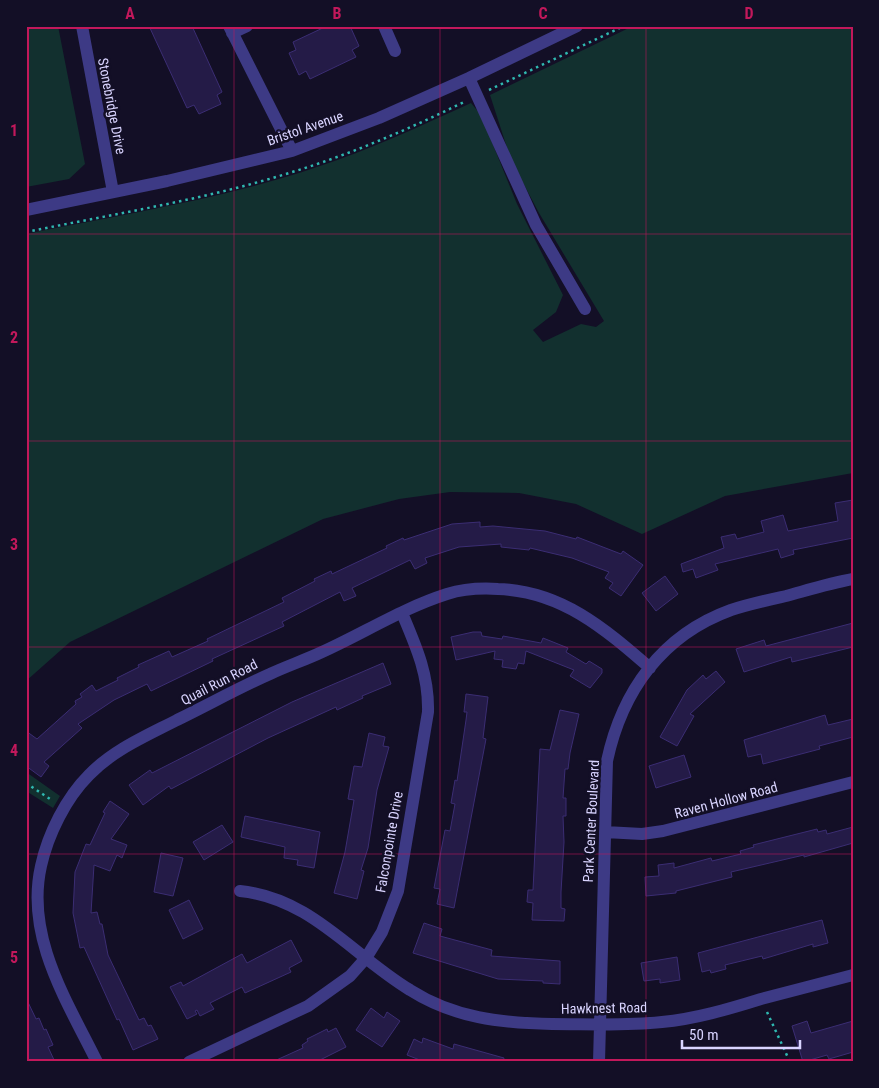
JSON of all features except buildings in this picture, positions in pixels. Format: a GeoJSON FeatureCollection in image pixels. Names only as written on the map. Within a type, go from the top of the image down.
{"type":"FeatureCollection","features":[{"type":"Feature","properties":{"kind":"street","name":"Stonebridge Drive"},"geometry":{"type":"LineString","coordinates":[[82,26],[113,192]]}},
{"type":"Feature","properties":{"kind":"street"},"geometry":{"type":"LineString","coordinates":[[247,26],[230,30],[292,151]]}},
{"type":"Feature","properties":{"kind":"street"},"geometry":{"type":"LineString","coordinates":[[384,26],[395,51]]}},
{"type":"Feature","properties":{"kind":"street","name":"Bristol Avenue"},"geometry":{"type":"LineString","coordinates":[[26,210],[292,151],[379,118],[469,78],[576,26]]}},
{"type":"Feature","properties":{"kind":"street"},"geometry":{"type":"LineString","coordinates":[[469,78],[536,225],[585,309]]}},
{"type":"Feature","properties":{"kind":"street","name":"Park Center Boulevard"},"geometry":{"type":"LineString","coordinates":[[599,1062],[607,761],[615,727],[629,697],[650,668],[685,634],[731,611],[853,579]]}},
{"type":"Feature","properties":{"kind":"street","name":"Quail Run Road"},"geometry":{"type":"LineString","coordinates":[[97,1062],[53,971],[39,923],[38,886],[46,849],[65,807],[77,788],[101,764],[133,742],[270,674],[322,652],[432,599],[466,591],[498,588],[533,593],[565,604],[593,620],[650,668]]}},
{"type":"Feature","properties":{"kind":"street","name":"Falconpointe Drive"},"geometry":{"type":"LineString","coordinates":[[189,1062],[308,1006],[350,976],[366,958],[382,932],[398,891],[428,712],[428,695],[424,671],[402,613]]}},
{"type":"Feature","properties":{"kind":"street","name":"Raven Hollow Road"},"geometry":{"type":"LineString","coordinates":[[605,832],[642,834],[663,832],[853,782]]}},
{"type":"Feature","properties":{"kind":"street","name":"Hawknest Road"},"geometry":{"type":"LineString","coordinates":[[240,891],[262,893],[285,901],[307,914],[410,990],[444,1008],[499,1021],[599,1025],[663,1022],[690,1018],[853,975]]}},
{"type":"Feature","properties":{"kind":"path"},"geometry":{"type":"LineString","coordinates":[[26,783],[54,801]]}},
{"type":"Feature","properties":{"kind":"path"},"geometry":{"type":"LineString","coordinates":[[765,1008],[790,1062]]}},
{"type":"Feature","properties":{"kind":"green space"},"geometry":{"type":"Polygon","coordinates":[[[26,26],[58,26],[85,164],[69,179],[26,187],[26,26]]]}},
{"type":"Feature","properties":{"kind":"green space"},"geometry":{"type":"Polygon","coordinates":[[[633,26],[853,26],[853,473],[725,496],[642,534],[576,504],[519,493],[450,492],[399,499],[323,519],[70,642],[26,681],[26,234],[173,205],[281,178],[356,153],[471,103],[481,115],[517,204],[563,295],[556,312],[533,330],[543,342],[581,324],[596,327],[604,321],[539,213],[511,160],[490,95],[633,26]]]}},
{"type":"Feature","properties":{"kind":"green space"},"geometry":{"type":"Polygon","coordinates":[[[26,772],[60,796],[53,808],[26,791],[26,772]]]}}]}
